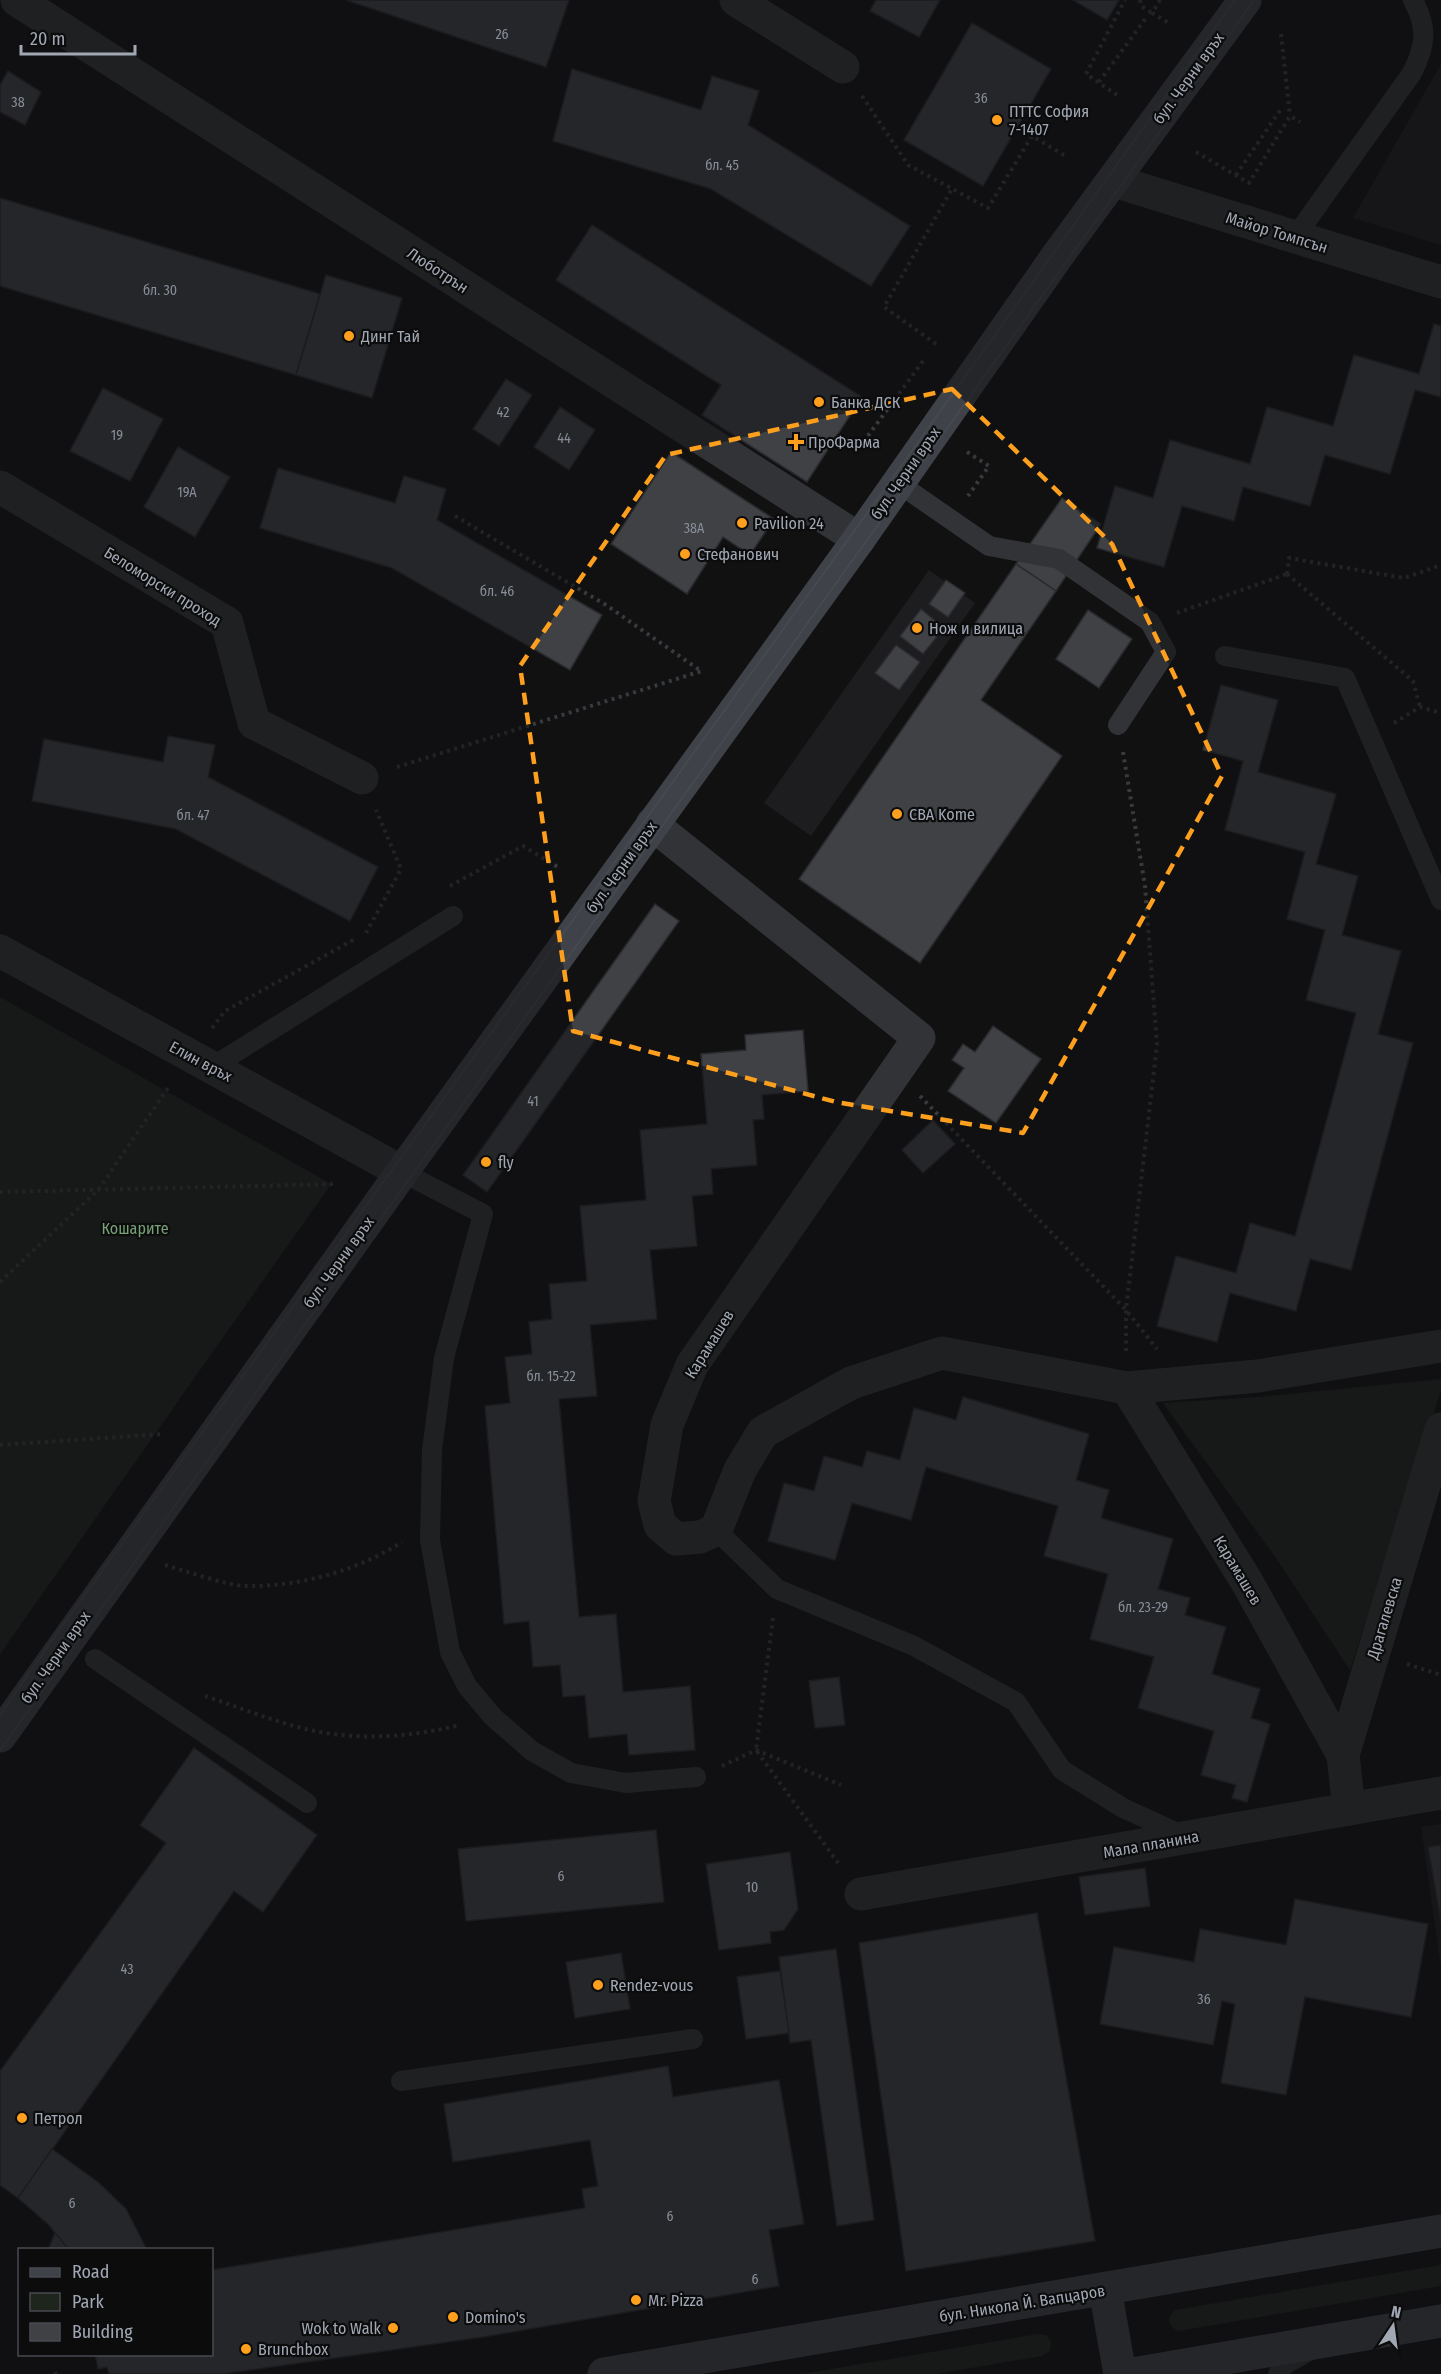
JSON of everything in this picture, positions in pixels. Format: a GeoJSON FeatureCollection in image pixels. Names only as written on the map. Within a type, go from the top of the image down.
{"type":"FeatureCollection","features":[{"type":"Feature","properties":{"kind":"main road","name":"бул. Черни връх"},"geometry":{"type":"LineString","coordinates":[[0,1736],[402,1172],[859,539],[1058,255],[1245,0]]}},
{"type":"Feature","properties":{"kind":"main road","name":"бул. Никола Й. Вапцаров"},"geometry":{"type":"LineString","coordinates":[[604,2374],[1441,2231]]}},
{"type":"Feature","properties":{"kind":"main road"},"geometry":{"type":"LineString","coordinates":[[1105,2289],[1120,2374]]}},
{"type":"Feature","properties":{"kind":"main road"},"geometry":{"type":"LineString","coordinates":[[1133,2374],[1441,2321]]}},
{"type":"Feature","properties":{"kind":"street"},"geometry":{"type":"LineString","coordinates":[[0,14],[10,0]]}},
{"type":"Feature","properties":{"kind":"street","name":"Люботрън"},"geometry":{"type":"LineString","coordinates":[[17,0],[859,539]]}},
{"type":"Feature","properties":{"kind":"street"},"geometry":{"type":"LineString","coordinates":[[736,0],[843,68]]}},
{"type":"Feature","properties":{"kind":"street","name":"Майор Томпсън"},"geometry":{"type":"LineString","coordinates":[[1114,181],[1441,282]]}},
{"type":"Feature","properties":{"kind":"street","name":"Беломорски проход"},"geometry":{"type":"LineString","coordinates":[[0,487],[227,623],[254,723],[363,778]]}},
{"type":"Feature","properties":{"kind":"street","name":"Карамашев"},"geometry":{"type":"LineString","coordinates":[[652,824],[919,1038],[692,1365],[667,1425],[654,1501],[660,1525],[676,1539],[700,1536],[716,1530]]}},
{"type":"Feature","properties":{"kind":"street","name":"Елин връх"},"geometry":{"type":"LineString","coordinates":[[0,951],[402,1172]]}},
{"type":"Feature","properties":{"kind":"street"},"geometry":{"type":"LineString","coordinates":[[716,1530],[740,1470],[763,1432],[851,1383],[942,1353],[1126,1388],[1258,1376],[1441,1346]]}},
{"type":"Feature","properties":{"kind":"street","name":"Карамашев"},"geometry":{"type":"LineString","coordinates":[[1126,1388],[1247,1582],[1343,1755]]}},
{"type":"Feature","properties":{"kind":"street","name":"Драгалевска"},"geometry":{"type":"LineString","coordinates":[[1348,1809],[1343,1755],[1441,1429]]}},
{"type":"Feature","properties":{"kind":"street","name":"Мала планина"},"geometry":{"type":"LineString","coordinates":[[861,1894],[1441,1793]]}},
{"type":"Feature","properties":{"kind":"lane"},"geometry":{"type":"LineString","coordinates":[[1295,237],[1412,73],[1421,55],[1423,26],[1413,0]]}},
{"type":"Feature","properties":{"kind":"lane"},"geometry":{"type":"LineString","coordinates":[[898,483],[989,546],[1059,559],[1150,622],[1166,652],[1118,724]]}},
{"type":"Feature","properties":{"kind":"lane"},"geometry":{"type":"LineString","coordinates":[[1226,656],[1345,678],[1441,900]]}},
{"type":"Feature","properties":{"kind":"lane"},"geometry":{"type":"LineString","coordinates":[[201,1061],[453,916]]}},
{"type":"Feature","properties":{"kind":"lane"},"geometry":{"type":"LineString","coordinates":[[402,1172],[483,1214],[444,1358],[432,1450],[430,1540],[450,1652],[467,1686],[493,1717],[532,1751],[572,1773],[626,1783],[696,1777]]}},
{"type":"Feature","properties":{"kind":"lane"},"geometry":{"type":"LineString","coordinates":[[716,1530],[777,1589],[914,1647],[1016,1702],[1062,1770],[1123,1808],[1188,1838]]}},
{"type":"Feature","properties":{"kind":"lane"},"geometry":{"type":"LineString","coordinates":[[95,1659],[307,1803]]}},
{"type":"Feature","properties":{"kind":"lane"},"geometry":{"type":"LineString","coordinates":[[401,2081],[693,2039]]}},
{"type":"Feature","properties":{"kind":"lane"},"geometry":{"type":"LineString","coordinates":[[1278,2374],[1284,2365],[1330,2340]]}},
{"type":"Feature","properties":{"kind":"path"},"geometry":{"type":"LineString","coordinates":[[1117,95],[1086,74],[1125,0]]}},
{"type":"Feature","properties":{"kind":"path"},"geometry":{"type":"LineString","coordinates":[[1140,0],[1141,6],[1169,23]]}},
{"type":"Feature","properties":{"kind":"path"},"geometry":{"type":"LineString","coordinates":[[1152,13],[1160,0]]}},
{"type":"Feature","properties":{"kind":"path"},"geometry":{"type":"LineString","coordinates":[[1099,82],[1146,18]]}},
{"type":"Feature","properties":{"kind":"path"},"geometry":{"type":"LineString","coordinates":[[1196,152],[1249,183],[1290,116],[1281,34]]}},
{"type":"Feature","properties":{"kind":"path"},"geometry":{"type":"LineString","coordinates":[[843,68],[908,165],[988,208],[1032,136]]}},
{"type":"Feature","properties":{"kind":"path"},"geometry":{"type":"LineString","coordinates":[[1236,175],[1281,109]]}},
{"type":"Feature","properties":{"kind":"path"},"geometry":{"type":"LineString","coordinates":[[1290,116],[1300,122]]}},
{"type":"Feature","properties":{"kind":"path"},"geometry":{"type":"LineString","coordinates":[[1017,128],[1067,157]]}},
{"type":"Feature","properties":{"kind":"path"},"geometry":{"type":"LineString","coordinates":[[936,344],[884,307],[952,189]]}},
{"type":"Feature","properties":{"kind":"path"},"geometry":{"type":"LineString","coordinates":[[859,448],[923,361]]}},
{"type":"Feature","properties":{"kind":"path"},"geometry":{"type":"LineString","coordinates":[[967,452],[990,466],[968,496]]}},
{"type":"Feature","properties":{"kind":"path"},"geometry":{"type":"LineString","coordinates":[[368,932],[400,869],[363,778],[702,671],[606,605],[456,516]]}},
{"type":"Feature","properties":{"kind":"path"},"geometry":{"type":"LineString","coordinates":[[1287,574],[1289,558],[1404,578],[1441,565]]}},
{"type":"Feature","properties":{"kind":"path"},"geometry":{"type":"LineString","coordinates":[[1150,622],[1287,574]]}},
{"type":"Feature","properties":{"kind":"path"},"geometry":{"type":"LineString","coordinates":[[1287,574],[1413,681],[1420,707],[1441,712]]}},
{"type":"Feature","properties":{"kind":"path"},"geometry":{"type":"LineString","coordinates":[[1118,724],[1145,886],[1157,1045],[1126,1310],[1126,1388]]}},
{"type":"Feature","properties":{"kind":"path"},"geometry":{"type":"LineString","coordinates":[[441,892],[523,846],[561,869]]}},
{"type":"Feature","properties":{"kind":"path"},"geometry":{"type":"LineString","coordinates":[[0,1282],[99,1189],[201,1061],[225,1011],[378,926]]}},
{"type":"Feature","properties":{"kind":"path"},"geometry":{"type":"LineString","coordinates":[[896,1071],[1126,1310],[1159,1352]]}},
{"type":"Feature","properties":{"kind":"path"},"geometry":{"type":"LineString","coordinates":[[0,1192],[337,1184]]}},
{"type":"Feature","properties":{"kind":"path"},"geometry":{"type":"LineString","coordinates":[[0,1445],[164,1434]]}},
{"type":"Feature","properties":{"kind":"path"},"geometry":{"type":"LineString","coordinates":[[165,1565],[243,1586],[294,1582],[347,1569],[388,1551],[430,1523]]}},
{"type":"Feature","properties":{"kind":"path"},"geometry":{"type":"LineString","coordinates":[[777,1589],[756,1750],[861,1894]]}},
{"type":"Feature","properties":{"kind":"path"},"geometry":{"type":"LineString","coordinates":[[1424,1669],[1441,1674]]}},
{"type":"Feature","properties":{"kind":"path"},"geometry":{"type":"LineString","coordinates":[[197,1693],[310,1730],[372,1736],[401,1736],[434,1731]]}},
{"type":"Feature","properties":{"kind":"path"},"geometry":{"type":"LineString","coordinates":[[696,1777],[756,1750],[841,1785]]}},
{"type":"Feature","properties":{"kind":"highlighted area"},"geometry":{"type":"Polygon","coordinates":[[[952,389],[1112,544],[1222,776],[1023,1133],[836,1102],[573,1031],[520,666],[666,455],[952,389]]]}},
{"type":"Feature","properties":{"kind":"shaded area"},"geometry":{"type":"Polygon","coordinates":[[[1441,64],[1441,245],[1353,218],[1441,64]]]}},
{"type":"Feature","properties":{"kind":"shaded area"},"geometry":{"type":"Polygon","coordinates":[[[929,570],[975,603],[811,836],[764,803],[929,570]]]}},
{"type":"Feature","properties":{"kind":"shaded area"},"geometry":{"type":"Polygon","coordinates":[[[1441,1824],[1441,1968],[1421,1827],[1441,1824]]]}},
{"type":"Feature","properties":{"kind":"green space","name":"Кошарите"},"geometry":{"type":"Polygon","coordinates":[[[0,997],[331,1184],[0,1654],[0,997]]]}},
{"type":"Feature","properties":{"kind":"green space"},"geometry":{"type":"Polygon","coordinates":[[[1441,1379],[1441,1390],[1350,1670],[1276,1558],[1163,1403],[1260,1397],[1441,1379]]]}},
{"type":"Feature","properties":{"kind":"green space"},"geometry":{"type":"Polygon","coordinates":[[[1441,2265],[1441,2286],[1178,2331],[1169,2322],[1175,2310],[1441,2265]]]}},
{"type":"Feature","properties":{"kind":"green space"},"geometry":{"type":"Polygon","coordinates":[[[1038,2334],[1046,2335],[1051,2342],[1050,2351],[1042,2356],[936,2374],[802,2374],[1038,2334]]]}},
{"type":"Feature","properties":{"kind":"building"},"geometry":{"type":"Polygon","coordinates":[[[346,0],[569,0],[546,67],[346,0]]]}},
{"type":"Feature","properties":{"kind":"building"},"geometry":{"type":"Polygon","coordinates":[[[876,0],[940,0],[919,37],[870,11],[876,0]]]}},
{"type":"Feature","properties":{"kind":"building"},"geometry":{"type":"Polygon","coordinates":[[[1073,0],[1119,0],[1107,20],[1073,0]]]}},
{"type":"Feature","properties":{"kind":"building"},"geometry":{"type":"Polygon","coordinates":[[[972,23],[1051,69],[983,186],[904,140],[972,23]]]}},
{"type":"Feature","properties":{"kind":"building"},"geometry":{"type":"Polygon","coordinates":[[[572,69],[701,110],[712,76],[759,91],[748,125],[910,226],[871,286],[711,189],[553,141],[572,69]]]}},
{"type":"Feature","properties":{"kind":"building"},"geometry":{"type":"Polygon","coordinates":[[[8,71],[41,92],[25,125],[0,112],[0,85],[8,71]]]}},
{"type":"Feature","properties":{"kind":"building"},"geometry":{"type":"Polygon","coordinates":[[[0,198],[320,294],[296,375],[0,286],[0,198]]]}},
{"type":"Feature","properties":{"kind":"building"},"geometry":{"type":"Polygon","coordinates":[[[592,225],[862,397],[807,482],[702,415],[721,385],[556,280],[592,225]]]}},
{"type":"Feature","properties":{"kind":"building","name":"Динг Тай"},"geometry":{"type":"Polygon","coordinates":[[[326,275],[402,298],[372,398],[296,375],[326,275]]]}},
{"type":"Feature","properties":{"kind":"building"},"geometry":{"type":"Polygon","coordinates":[[[1434,324],[1441,326],[1441,397],[1415,390],[1390,474],[1325,455],[1310,506],[1243,487],[1234,521],[1182,506],[1164,567],[1097,548],[1115,486],[1153,498],[1170,440],[1250,464],[1267,407],[1333,426],[1354,355],[1419,374],[1434,324]]]}},
{"type":"Feature","properties":{"kind":"building"},"geometry":{"type":"Polygon","coordinates":[[[506,379],[532,395],[499,446],[473,429],[506,379]]]}},
{"type":"Feature","properties":{"kind":"building"},"geometry":{"type":"Polygon","coordinates":[[[103,388],[163,419],[130,481],[70,451],[103,388]]]}},
{"type":"Feature","properties":{"kind":"building"},"geometry":{"type":"Polygon","coordinates":[[[560,407],[595,430],[569,470],[534,447],[560,407]]]}},
{"type":"Feature","properties":{"kind":"building"},"geometry":{"type":"Polygon","coordinates":[[[178,447],[230,477],[195,537],[144,507],[178,447]]]}},
{"type":"Feature","properties":{"kind":"building"},"geometry":{"type":"Polygon","coordinates":[[[671,452],[774,519],[750,555],[723,537],[687,594],[611,544],[671,452]]]}},
{"type":"Feature","properties":{"kind":"building"},"geometry":{"type":"Polygon","coordinates":[[[278,468],[395,503],[404,476],[446,489],[437,520],[602,615],[570,670],[392,568],[260,528],[278,468]]]}},
{"type":"Feature","properties":{"kind":"building"},"geometry":{"type":"Polygon","coordinates":[[[1062,498],[1101,524],[1056,591],[1016,564],[1062,498]]]}},
{"type":"Feature","properties":{"kind":"building"},"geometry":{"type":"Polygon","coordinates":[[[1016,564],[1056,591],[981,700],[1062,756],[920,963],[799,879],[1016,564]]]}},
{"type":"Feature","properties":{"kind":"building"},"geometry":{"type":"Polygon","coordinates":[[[946,580],[965,593],[948,617],[929,604],[946,580]]]}},
{"type":"Feature","properties":{"kind":"building"},"geometry":{"type":"Polygon","coordinates":[[[921,609],[944,628],[923,654],[900,636],[921,609]]]}},
{"type":"Feature","properties":{"kind":"building"},"geometry":{"type":"Polygon","coordinates":[[[1088,610],[1132,639],[1099,688],[1056,659],[1088,610]]]}},
{"type":"Feature","properties":{"kind":"building"},"geometry":{"type":"Polygon","coordinates":[[[896,645],[920,662],[899,690],[875,673],[896,645]]]}},
{"type":"Feature","properties":{"kind":"building"},"geometry":{"type":"Polygon","coordinates":[[[1221,685],[1278,700],[1258,772],[1336,794],[1316,864],[1358,876],[1342,935],[1401,951],[1378,1034],[1413,1043],[1351,1270],[1310,1259],[1296,1311],[1230,1293],[1217,1342],[1157,1326],[1176,1256],[1236,1273],[1250,1223],[1295,1236],[1356,1013],[1306,1000],[1325,930],[1287,919],[1305,852],[1225,830],[1243,761],[1203,750],[1221,685]]]}},
{"type":"Feature","properties":{"kind":"building"},"geometry":{"type":"Polygon","coordinates":[[[168,736],[215,745],[208,777],[378,867],[350,921],[176,829],[32,801],[44,739],[163,762],[168,736]]]}},
{"type":"Feature","properties":{"kind":"building"},"geometry":{"type":"Polygon","coordinates":[[[655,904],[679,921],[487,1192],[463,1175],[655,904]]]}},
{"type":"Feature","properties":{"kind":"building"},"geometry":{"type":"Polygon","coordinates":[[[993,1026],[1041,1059],[996,1123],[948,1091],[964,1068],[952,1060],[963,1044],[975,1052],[993,1026]]]}},
{"type":"Feature","properties":{"kind":"building"},"geometry":{"type":"Polygon","coordinates":[[[803,1030],[808,1091],[762,1095],[764,1119],[753,1120],[757,1165],[711,1169],[713,1194],[692,1196],[697,1246],[650,1250],[657,1319],[590,1325],[597,1396],[559,1399],[579,1617],[616,1614],[623,1692],[690,1686],[695,1750],[629,1755],[627,1734],[589,1738],[585,1695],[563,1697],[560,1665],[533,1667],[529,1621],[504,1624],[485,1406],[510,1403],[505,1357],[532,1354],[529,1322],[552,1319],[549,1284],[587,1281],[580,1206],[646,1200],[640,1130],[707,1124],[701,1054],[746,1050],[745,1035],[803,1030]]]}},
{"type":"Feature","properties":{"kind":"building"},"geometry":{"type":"Polygon","coordinates":[[[933,1120],[955,1144],[923,1173],[902,1150],[933,1120]]]}},
{"type":"Feature","properties":{"kind":"building"},"geometry":{"type":"Polygon","coordinates":[[[963,1397],[1089,1434],[1076,1480],[1109,1490],[1101,1518],[1173,1539],[1158,1589],[1190,1598],[1185,1615],[1226,1627],[1212,1674],[1260,1689],[1251,1718],[1270,1724],[1247,1802],[1232,1798],[1236,1785],[1201,1775],[1214,1731],[1138,1708],[1154,1657],[1090,1639],[1108,1574],[1044,1556],[1058,1506],[926,1467],[911,1520],[852,1503],[835,1560],[768,1541],[784,1483],[814,1491],[824,1456],[862,1467],[867,1451],[900,1460],[914,1408],[956,1420],[963,1397]]]}},
{"type":"Feature","properties":{"kind":"building"},"geometry":{"type":"Polygon","coordinates":[[[839,1677],[845,1725],[815,1728],[809,1681],[839,1677]]]}},
{"type":"Feature","properties":{"kind":"building"},"geometry":{"type":"Polygon","coordinates":[[[194,1748],[317,1835],[263,1912],[234,1891],[18,2198],[0,2185],[0,2071],[166,1843],[140,1825],[194,1748]]]}},
{"type":"Feature","properties":{"kind":"building"},"geometry":{"type":"Polygon","coordinates":[[[656,1830],[664,1902],[466,1921],[458,1849],[656,1830]]]}},
{"type":"Feature","properties":{"kind":"building"},"geometry":{"type":"Polygon","coordinates":[[[1441,1845],[1441,1922],[1428,1847],[1441,1845]]]}},
{"type":"Feature","properties":{"kind":"building"},"geometry":{"type":"Polygon","coordinates":[[[790,1852],[798,1909],[784,1930],[770,1932],[771,1943],[719,1950],[706,1864],[790,1852]]]}},
{"type":"Feature","properties":{"kind":"building"},"geometry":{"type":"Polygon","coordinates":[[[1145,1868],[1150,1906],[1085,1915],[1079,1877],[1145,1868]]]}},
{"type":"Feature","properties":{"kind":"building"},"geometry":{"type":"Polygon","coordinates":[[[1295,1899],[1428,1924],[1411,2017],[1305,1997],[1286,2095],[1221,2083],[1235,2004],[1222,2001],[1213,2045],[1100,2024],[1114,1947],[1194,1962],[1200,1929],[1286,1945],[1295,1899]]]}},
{"type":"Feature","properties":{"kind":"building"},"geometry":{"type":"Polygon","coordinates":[[[1037,1913],[1095,2241],[906,2271],[859,1943],[1037,1913]]]}},
{"type":"Feature","properties":{"kind":"building"},"geometry":{"type":"Polygon","coordinates":[[[836,1949],[874,2220],[837,2226],[811,2040],[790,2043],[779,1957],[836,1949]]]}},
{"type":"Feature","properties":{"kind":"building","name":"Rendez-vous"},"geometry":{"type":"Polygon","coordinates":[[[621,1953],[630,2009],[575,2018],[566,1962],[621,1953]]]}},
{"type":"Feature","properties":{"kind":"building"},"geometry":{"type":"Polygon","coordinates":[[[780,1971],[789,2033],[746,2039],[737,1977],[780,1971]]]}},
{"type":"Feature","properties":{"kind":"building"},"geometry":{"type":"Polygon","coordinates":[[[668,2066],[673,2097],[779,2080],[804,2224],[769,2230],[779,2286],[483,2337],[223,2374],[109,2374],[107,2367],[98,2369],[95,2356],[213,2356],[213,2270],[585,2208],[582,2189],[598,2186],[590,2140],[453,2162],[444,2104],[668,2066]]]}},
{"type":"Feature","properties":{"kind":"building"},"geometry":{"type":"Polygon","coordinates":[[[52,2149],[98,2182],[126,2209],[146,2248],[66,2248],[49,2225],[18,2198],[52,2149]]]}},
{"type":"Feature","properties":{"kind":"building"},"geometry":{"type":"Polygon","coordinates":[[[55,2233],[67,2248],[49,2248],[55,2233]]]}},
{"type":"Feature","properties":{"kind":"tram line"},"geometry":{"type":"LineString","coordinates":[[0,1715],[1235,0]]}},
{"type":"Feature","properties":{"kind":"tram line"},"geometry":{"type":"LineString","coordinates":[[0,1750],[1254,0]]}},
{"type":"Feature","properties":{"kind":"place","name":"ПТТС София 7-1407"},"geometry":{"type":"Point","coordinates":[997,120]}},
{"type":"Feature","properties":{"kind":"place","name":"Динг Тай"},"geometry":{"type":"Point","coordinates":[349,336]}},
{"type":"Feature","properties":{"kind":"place","name":"Банка ДСК"},"geometry":{"type":"Point","coordinates":[819,402]}},
{"type":"Feature","properties":{"kind":"place","name":"ПроФарма"},"geometry":{"type":"Point","coordinates":[796,442]}},
{"type":"Feature","properties":{"kind":"place","name":"Pavilion 24"},"geometry":{"type":"Point","coordinates":[742,523]}},
{"type":"Feature","properties":{"kind":"place","name":"Стефанович"},"geometry":{"type":"Point","coordinates":[685,554]}},
{"type":"Feature","properties":{"kind":"place","name":"Нож и вилица"},"geometry":{"type":"Point","coordinates":[917,628]}},
{"type":"Feature","properties":{"kind":"place","name":"CBA Kome"},"geometry":{"type":"Point","coordinates":[897,814]}},
{"type":"Feature","properties":{"kind":"place","name":"fly"},"geometry":{"type":"Point","coordinates":[486,1162]}},
{"type":"Feature","properties":{"kind":"place","name":"Rendez-vous"},"geometry":{"type":"Point","coordinates":[598,1985]}},
{"type":"Feature","properties":{"kind":"place","name":"Петрол"},"geometry":{"type":"Point","coordinates":[22,2118]}},
{"type":"Feature","properties":{"kind":"place","name":"Mr. Pizza"},"geometry":{"type":"Point","coordinates":[636,2300]}},
{"type":"Feature","properties":{"kind":"place","name":"Domino's"},"geometry":{"type":"Point","coordinates":[453,2317]}},
{"type":"Feature","properties":{"kind":"place","name":"Wok to Walk"},"geometry":{"type":"Point","coordinates":[393,2328]}},
{"type":"Feature","properties":{"kind":"place","name":"Brunchbox"},"geometry":{"type":"Point","coordinates":[246,2349]}}]}
